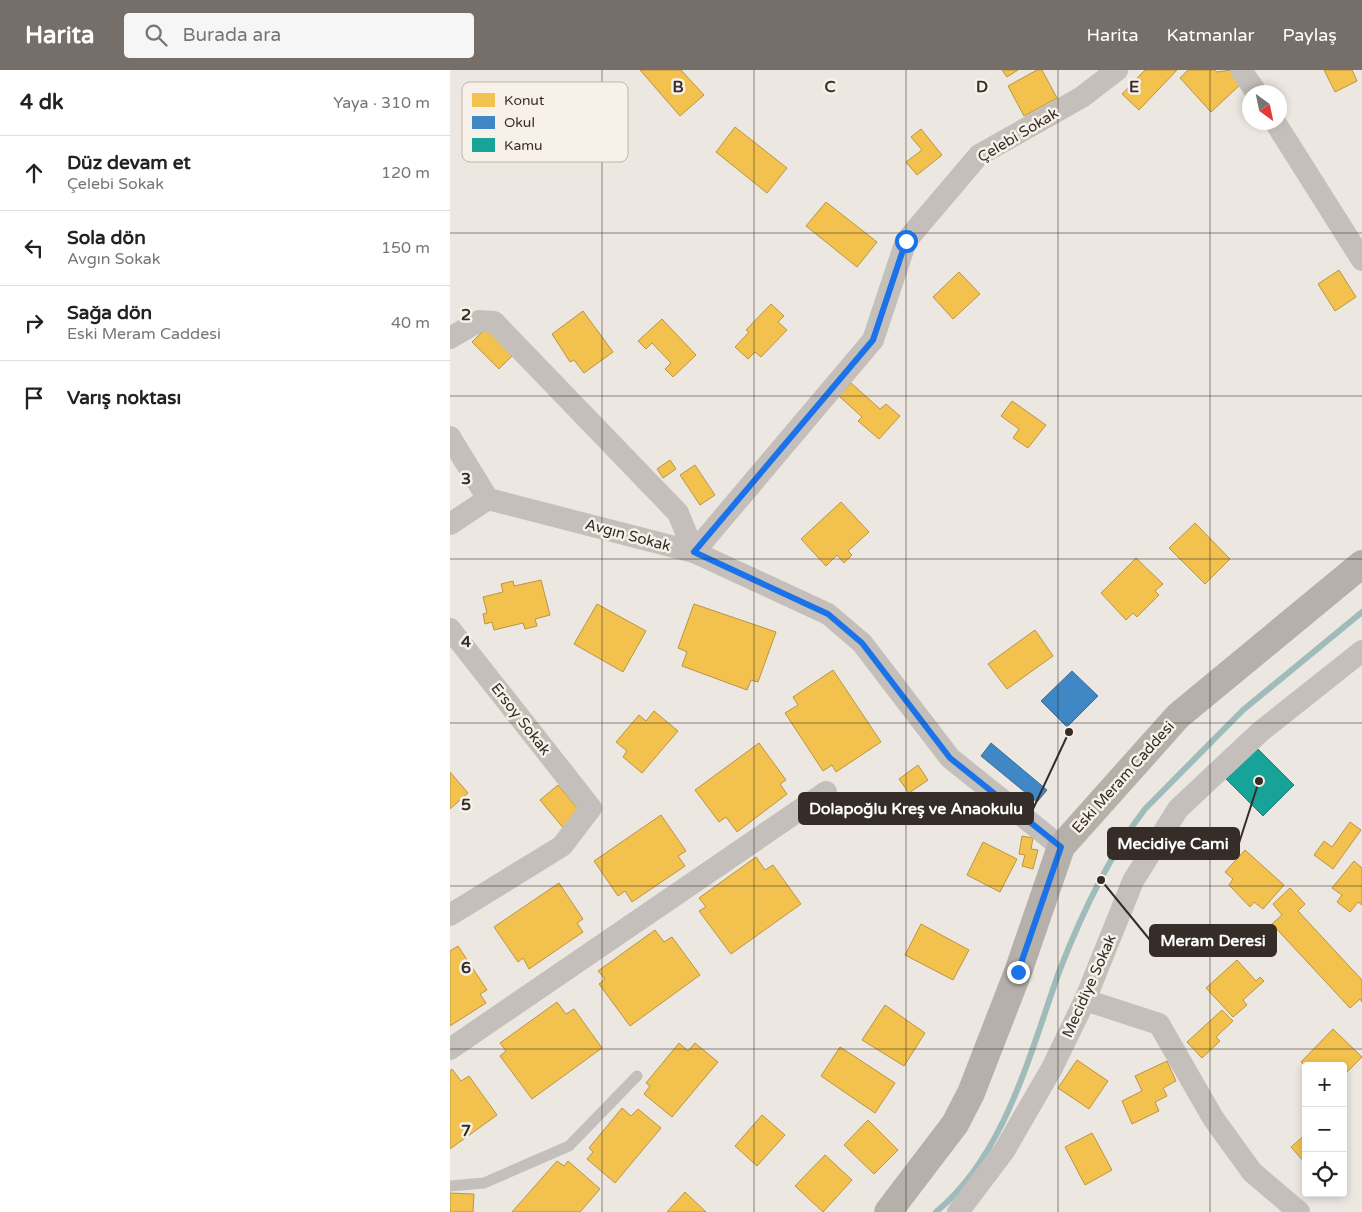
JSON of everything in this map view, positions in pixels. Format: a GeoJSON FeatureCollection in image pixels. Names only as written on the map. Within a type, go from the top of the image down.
{"type":"FeatureCollection","features":[{"type":"Feature","properties":{"kind":"street","name":"Çelebi Sokak"},"geometry":{"type":"LineString","coordinates":[[694,552],[873,340],[906,241],[979,156],[1082,97],[1117,70]]}},
{"type":"Feature","properties":{"kind":"street"},"geometry":{"type":"LineString","coordinates":[[1241,70],[1251,85]]}},
{"type":"Feature","properties":{"kind":"street"},"geometry":{"type":"LineString","coordinates":[[1279,130],[1362,260]]}},
{"type":"Feature","properties":{"kind":"street"},"geometry":{"type":"LineString","coordinates":[[450,338],[479,321],[494,322],[678,513],[694,552]]}},
{"type":"Feature","properties":{"kind":"street"},"geometry":{"type":"LineString","coordinates":[[450,437],[488,499],[450,524]]}},
{"type":"Feature","properties":{"kind":"street","name":"Avgın Sokak"},"geometry":{"type":"LineString","coordinates":[[488,499],[694,552],[828,614],[862,643],[950,758],[1061,847]]}},
{"type":"Feature","properties":{"kind":"street","name":"Eski Meram Caddesi"},"geometry":{"type":"LineString","coordinates":[[888,1212],[956,1124],[971,1094],[1018,972],[1061,847],[1178,716],[1362,564]]}},
{"type":"Feature","properties":{"kind":"street","name":"Ersoy Sokak"},"geometry":{"type":"LineString","coordinates":[[450,630],[591,808],[562,846],[450,915]]}},
{"type":"Feature","properties":{"kind":"street","name":"Mecidiye Sokak"},"geometry":{"type":"LineString","coordinates":[[958,1212],[1004,1151],[1052,1068],[1085,1000],[1133,881],[1178,809],[1260,732],[1362,651]]}},
{"type":"Feature","properties":{"kind":"street"},"geometry":{"type":"LineString","coordinates":[[450,1050],[826,792]]}},
{"type":"Feature","properties":{"kind":"street"},"geometry":{"type":"LineString","coordinates":[[1085,1000],[1159,1024],[1213,1118],[1252,1172],[1299,1212]]}},
{"type":"Feature","properties":{"kind":"lane"},"geometry":{"type":"LineString","coordinates":[[450,1186],[484,1183],[569,1146],[637,1076]]}},
{"type":"Feature","properties":{"kind":"building: Konut"},"geometry":{"type":"Polygon","coordinates":[[[640,70],[681,70],[704,95],[680,116],[640,70]]]}},
{"type":"Feature","properties":{"kind":"building: Konut"},"geometry":{"type":"Polygon","coordinates":[[[1002,70],[1018,70],[1007,77],[1002,70]]]}},
{"type":"Feature","properties":{"kind":"building: Konut"},"geometry":{"type":"Polygon","coordinates":[[[1037,70],[1042,70],[1057,98],[1024,116],[1008,86],[1037,70]]]}},
{"type":"Feature","properties":{"kind":"building: Konut"},"geometry":{"type":"Polygon","coordinates":[[[1145,70],[1177,70],[1139,110],[1122,94],[1145,70]]]}},
{"type":"Feature","properties":{"kind":"building: Konut"},"geometry":{"type":"Polygon","coordinates":[[[1188,70],[1215,70],[1217,72],[1231,70],[1243,82],[1211,112],[1180,78],[1188,70]]]}},
{"type":"Feature","properties":{"kind":"building: Konut"},"geometry":{"type":"Polygon","coordinates":[[[1324,70],[1352,70],[1357,81],[1335,92],[1324,70]]]}},
{"type":"Feature","properties":{"kind":"building: Konut"},"geometry":{"type":"Polygon","coordinates":[[[735,127],[787,168],[767,193],[716,152],[735,127]]]}},
{"type":"Feature","properties":{"kind":"building: Konut"},"geometry":{"type":"Polygon","coordinates":[[[921,129],[942,155],[917,175],[906,162],[922,150],[911,137],[921,129]]]}},
{"type":"Feature","properties":{"kind":"building: Konut"},"geometry":{"type":"Polygon","coordinates":[[[826,202],[877,242],[857,267],[806,226],[826,202]]]}},
{"type":"Feature","properties":{"kind":"building: Konut"},"geometry":{"type":"Polygon","coordinates":[[[1339,270],[1356,297],[1335,311],[1318,284],[1339,270]]]}},
{"type":"Feature","properties":{"kind":"building: Konut"},"geometry":{"type":"Polygon","coordinates":[[[959,272],[980,294],[953,319],[933,297],[959,272]]]}},
{"type":"Feature","properties":{"kind":"building: Konut"},"geometry":{"type":"Polygon","coordinates":[[[771,304],[784,316],[778,322],[787,330],[761,357],[755,352],[748,359],[735,347],[749,332],[746,330],[771,304]]]}},
{"type":"Feature","properties":{"kind":"building: Konut"},"geometry":{"type":"Polygon","coordinates":[[[583,311],[613,352],[584,373],[574,360],[570,362],[552,334],[583,311]]]}},
{"type":"Feature","properties":{"kind":"building: Konut"},"geometry":{"type":"Polygon","coordinates":[[[662,319],[696,355],[673,377],[665,369],[671,363],[652,343],[646,349],[638,341],[662,319]]]}},
{"type":"Feature","properties":{"kind":"building: Konut"},"geometry":{"type":"Polygon","coordinates":[[[489,325],[515,353],[499,369],[472,342],[489,325]]]}},
{"type":"Feature","properties":{"kind":"building: Konut"},"geometry":{"type":"Polygon","coordinates":[[[851,383],[880,409],[886,404],[900,416],[879,439],[858,421],[862,417],[839,396],[851,383]]]}},
{"type":"Feature","properties":{"kind":"building: Konut"},"geometry":{"type":"Polygon","coordinates":[[[1012,401],[1046,425],[1028,448],[1013,438],[1019,429],[1001,416],[1012,401]]]}},
{"type":"Feature","properties":{"kind":"building: Konut"},"geometry":{"type":"Polygon","coordinates":[[[670,460],[676,469],[663,478],[657,469],[670,460]]]}},
{"type":"Feature","properties":{"kind":"building: Konut"},"geometry":{"type":"Polygon","coordinates":[[[695,465],[715,495],[700,505],[680,475],[695,465]]]}},
{"type":"Feature","properties":{"kind":"building: Konut"},"geometry":{"type":"Polygon","coordinates":[[[841,502],[869,532],[848,551],[852,555],[844,563],[837,555],[826,566],[801,539],[841,502]]]}},
{"type":"Feature","properties":{"kind":"building: Konut"},"geometry":{"type":"Polygon","coordinates":[[[1195,523],[1230,559],[1205,584],[1169,548],[1195,523]]]}},
{"type":"Feature","properties":{"kind":"building: Konut"},"geometry":{"type":"Polygon","coordinates":[[[1136,558],[1163,584],[1155,591],[1159,595],[1137,617],[1133,613],[1126,620],[1101,593],[1136,558]]]}},
{"type":"Feature","properties":{"kind":"building: Konut"},"geometry":{"type":"Polygon","coordinates":[[[541,580],[550,615],[535,619],[537,626],[525,629],[523,623],[494,630],[492,622],[485,624],[483,614],[487,613],[483,597],[503,592],[501,584],[513,581],[514,586],[541,580]]]}},
{"type":"Feature","properties":{"kind":"building: Konut"},"geometry":{"type":"Polygon","coordinates":[[[597,604],[646,631],[623,672],[574,644],[597,604]]]}},
{"type":"Feature","properties":{"kind":"building: Konut"},"geometry":{"type":"Polygon","coordinates":[[[694,604],[776,632],[758,682],[751,680],[747,690],[682,666],[687,652],[678,648],[694,604]]]}},
{"type":"Feature","properties":{"kind":"building: Konut"},"geometry":{"type":"Polygon","coordinates":[[[1035,630],[1053,656],[1007,689],[988,664],[1035,630]]]}},
{"type":"Feature","properties":{"kind":"building: Konut"},"geometry":{"type":"Polygon","coordinates":[[[833,670],[881,742],[836,772],[832,765],[823,771],[785,713],[798,705],[793,697],[833,670]]]}},
{"type":"Feature","properties":{"kind":"building: Konut"},"geometry":{"type":"Polygon","coordinates":[[[654,711],[678,731],[642,773],[623,757],[627,751],[616,742],[639,715],[646,721],[654,711]]]}},
{"type":"Feature","properties":{"kind":"building: Konut"},"geometry":{"type":"Polygon","coordinates":[[[759,743],[786,780],[780,784],[787,794],[737,832],[726,817],[719,822],[695,790],[759,743]]]}},
{"type":"Feature","properties":{"kind":"building: Konut"},"geometry":{"type":"Polygon","coordinates":[[[918,765],[928,780],[909,793],[899,779],[918,765]]]}},
{"type":"Feature","properties":{"kind":"building: Konut"},"geometry":{"type":"Polygon","coordinates":[[[450,772],[468,793],[450,809],[450,772]]]}},
{"type":"Feature","properties":{"kind":"building: Konut"},"geometry":{"type":"Polygon","coordinates":[[[558,785],[583,815],[565,830],[540,800],[558,785]]]}},
{"type":"Feature","properties":{"kind":"building: Konut"},"geometry":{"type":"Polygon","coordinates":[[[661,815],[686,851],[678,856],[685,866],[632,902],[625,891],[618,896],[594,861],[661,815]]]}},
{"type":"Feature","properties":{"kind":"building: Konut"},"geometry":{"type":"Polygon","coordinates":[[[1350,822],[1361,830],[1333,869],[1314,855],[1324,841],[1332,847],[1350,822]]]}},
{"type":"Feature","properties":{"kind":"building: Konut"},"geometry":{"type":"Polygon","coordinates":[[[1022,836],[1033,838],[1031,849],[1038,850],[1033,869],[1022,866],[1025,855],[1019,854],[1022,836]]]}},
{"type":"Feature","properties":{"kind":"building: Konut"},"geometry":{"type":"Polygon","coordinates":[[[983,842],[1017,859],[1000,892],[967,875],[983,842]]]}},
{"type":"Feature","properties":{"kind":"building: Konut"},"geometry":{"type":"Polygon","coordinates":[[[1245,850],[1284,885],[1263,909],[1254,902],[1250,907],[1229,885],[1233,879],[1225,872],[1245,850]]]}},
{"type":"Feature","properties":{"kind":"building: Konut"},"geometry":{"type":"Polygon","coordinates":[[[756,857],[765,870],[773,865],[801,904],[731,954],[699,911],[706,907],[699,898],[756,857]]]}},
{"type":"Feature","properties":{"kind":"building: Konut"},"geometry":{"type":"Polygon","coordinates":[[[1354,861],[1362,868],[1362,905],[1358,902],[1350,912],[1337,902],[1342,895],[1332,888],[1354,861]]]}},
{"type":"Feature","properties":{"kind":"building: Konut"},"geometry":{"type":"Polygon","coordinates":[[[559,883],[583,919],[577,923],[583,932],[529,969],[523,958],[518,962],[494,927],[559,883]]]}},
{"type":"Feature","properties":{"kind":"building: Konut"},"geometry":{"type":"Polygon","coordinates":[[[1290,888],[1305,904],[1298,911],[1362,980],[1362,1002],[1360,999],[1350,1008],[1272,924],[1282,915],[1273,904],[1290,888]]]}},
{"type":"Feature","properties":{"kind":"building: Konut"},"geometry":{"type":"Polygon","coordinates":[[[921,924],[969,950],[953,980],[905,955],[921,924]]]}},
{"type":"Feature","properties":{"kind":"building: Konut"},"geometry":{"type":"Polygon","coordinates":[[[655,930],[664,942],[672,937],[700,975],[630,1026],[599,984],[605,979],[598,971],[655,930]]]}},
{"type":"Feature","properties":{"kind":"building: Konut"},"geometry":{"type":"Polygon","coordinates":[[[458,946],[487,990],[480,994],[486,1003],[450,1026],[450,951],[458,946]]]}},
{"type":"Feature","properties":{"kind":"building: Konut"},"geometry":{"type":"Polygon","coordinates":[[[1237,960],[1256,981],[1260,977],[1264,981],[1243,1000],[1247,1005],[1233,1017],[1206,988],[1237,960]]]}},
{"type":"Feature","properties":{"kind":"building: Konut"},"geometry":{"type":"Polygon","coordinates":[[[557,1002],[566,1014],[574,1009],[602,1048],[532,1099],[500,1056],[506,1051],[500,1043],[557,1002]]]}},
{"type":"Feature","properties":{"kind":"building: Konut"},"geometry":{"type":"Polygon","coordinates":[[[885,1005],[925,1033],[904,1066],[862,1040],[885,1005]]]}},
{"type":"Feature","properties":{"kind":"building: Konut"},"geometry":{"type":"Polygon","coordinates":[[[1222,1010],[1233,1021],[1216,1037],[1220,1041],[1202,1058],[1187,1042],[1222,1010]]]}},
{"type":"Feature","properties":{"kind":"building: Konut"},"geometry":{"type":"Polygon","coordinates":[[[1333,1029],[1362,1057],[1347,1072],[1347,1062],[1301,1062],[1333,1029]]]}},
{"type":"Feature","properties":{"kind":"building: Konut"},"geometry":{"type":"Polygon","coordinates":[[[679,1043],[688,1051],[695,1043],[718,1062],[672,1117],[644,1094],[650,1086],[646,1083],[679,1043]]]}},
{"type":"Feature","properties":{"kind":"building: Konut"},"geometry":{"type":"Polygon","coordinates":[[[840,1047],[895,1083],[875,1113],[821,1076],[840,1047]]]}},
{"type":"Feature","properties":{"kind":"building: Konut"},"geometry":{"type":"Polygon","coordinates":[[[1077,1060],[1108,1081],[1089,1109],[1058,1088],[1077,1060]]]}},
{"type":"Feature","properties":{"kind":"building: Konut"},"geometry":{"type":"Polygon","coordinates":[[[1167,1061],[1176,1081],[1163,1088],[1167,1096],[1155,1102],[1159,1111],[1132,1124],[1122,1101],[1142,1091],[1135,1076],[1167,1061]]]}},
{"type":"Feature","properties":{"kind":"building: Konut"},"geometry":{"type":"Polygon","coordinates":[[[452,1069],[461,1081],[469,1076],[497,1115],[450,1149],[450,1071],[452,1069]]]}},
{"type":"Feature","properties":{"kind":"building: Konut"},"geometry":{"type":"Polygon","coordinates":[[[622,1108],[631,1116],[638,1109],[661,1128],[615,1183],[587,1159],[593,1152],[589,1148],[622,1108]]]}},
{"type":"Feature","properties":{"kind":"building: Konut"},"geometry":{"type":"Polygon","coordinates":[[[762,1115],[785,1135],[757,1166],[735,1146],[762,1115]]]}},
{"type":"Feature","properties":{"kind":"building: Konut"},"geometry":{"type":"Polygon","coordinates":[[[868,1120],[898,1150],[874,1174],[844,1145],[868,1120]]]}},
{"type":"Feature","properties":{"kind":"building: Konut"},"geometry":{"type":"Polygon","coordinates":[[[1092,1133],[1112,1170],[1085,1185],[1065,1147],[1092,1133]]]}},
{"type":"Feature","properties":{"kind":"building: Konut"},"geometry":{"type":"Polygon","coordinates":[[[1302,1137],[1302,1159],[1291,1147],[1302,1137]]]}},
{"type":"Feature","properties":{"kind":"building: Konut"},"geometry":{"type":"Polygon","coordinates":[[[825,1155],[852,1180],[823,1212],[795,1186],[825,1155]]]}},
{"type":"Feature","properties":{"kind":"building: Konut"},"geometry":{"type":"Polygon","coordinates":[[[557,1161],[564,1166],[568,1161],[600,1189],[580,1212],[512,1212],[557,1161]]]}},
{"type":"Feature","properties":{"kind":"building: Konut"},"geometry":{"type":"Polygon","coordinates":[[[685,1192],[706,1212],[667,1212],[685,1192]]]}},
{"type":"Feature","properties":{"kind":"building: Konut"},"geometry":{"type":"Polygon","coordinates":[[[450,1193],[474,1194],[473,1212],[450,1212],[450,1193]]]}},
{"type":"Feature","properties":{"kind":"building: Okul"},"geometry":{"type":"Polygon","coordinates":[[[1072,671],[1098,696],[1067,727],[1041,701],[1072,671]]]}},
{"type":"Feature","properties":{"kind":"building: Okul"},"geometry":{"type":"Polygon","coordinates":[[[991,743],[1047,790],[1037,802],[981,756],[991,743]]]}},
{"type":"Feature","properties":{"kind":"building: Kamu"},"geometry":{"type":"Polygon","coordinates":[[[1256,747],[1294,785],[1263,816],[1225,778],[1256,747]]]}},
{"type":"Feature","properties":{"kind":"waterway"},"geometry":{"type":"LineString","coordinates":[[936,1212],[960,1189],[980,1162],[998,1132],[1026,1069],[1059,972],[1077,929],[1096,887],[1132,827],[1145,809],[1243,710],[1362,612]]}},
{"type":"Feature","properties":{"kind":"place","name":"Dolapoğlu Kreş ve Anaokulu"},"geometry":{"type":"Point","coordinates":[1069,732]}},
{"type":"Feature","properties":{"kind":"place","name":"Mecidiye Cami"},"geometry":{"type":"Point","coordinates":[1259,781]}},
{"type":"Feature","properties":{"kind":"place","name":"Meram Deresi"},"geometry":{"type":"Point","coordinates":[1101,880]}},
{"type":"Feature","properties":{"kind":"route"},"geometry":{"type":"LineString","coordinates":[[906,241],[873,340],[694,552],[828,614],[862,643],[950,758],[1061,847],[1018,972]]}}]}
